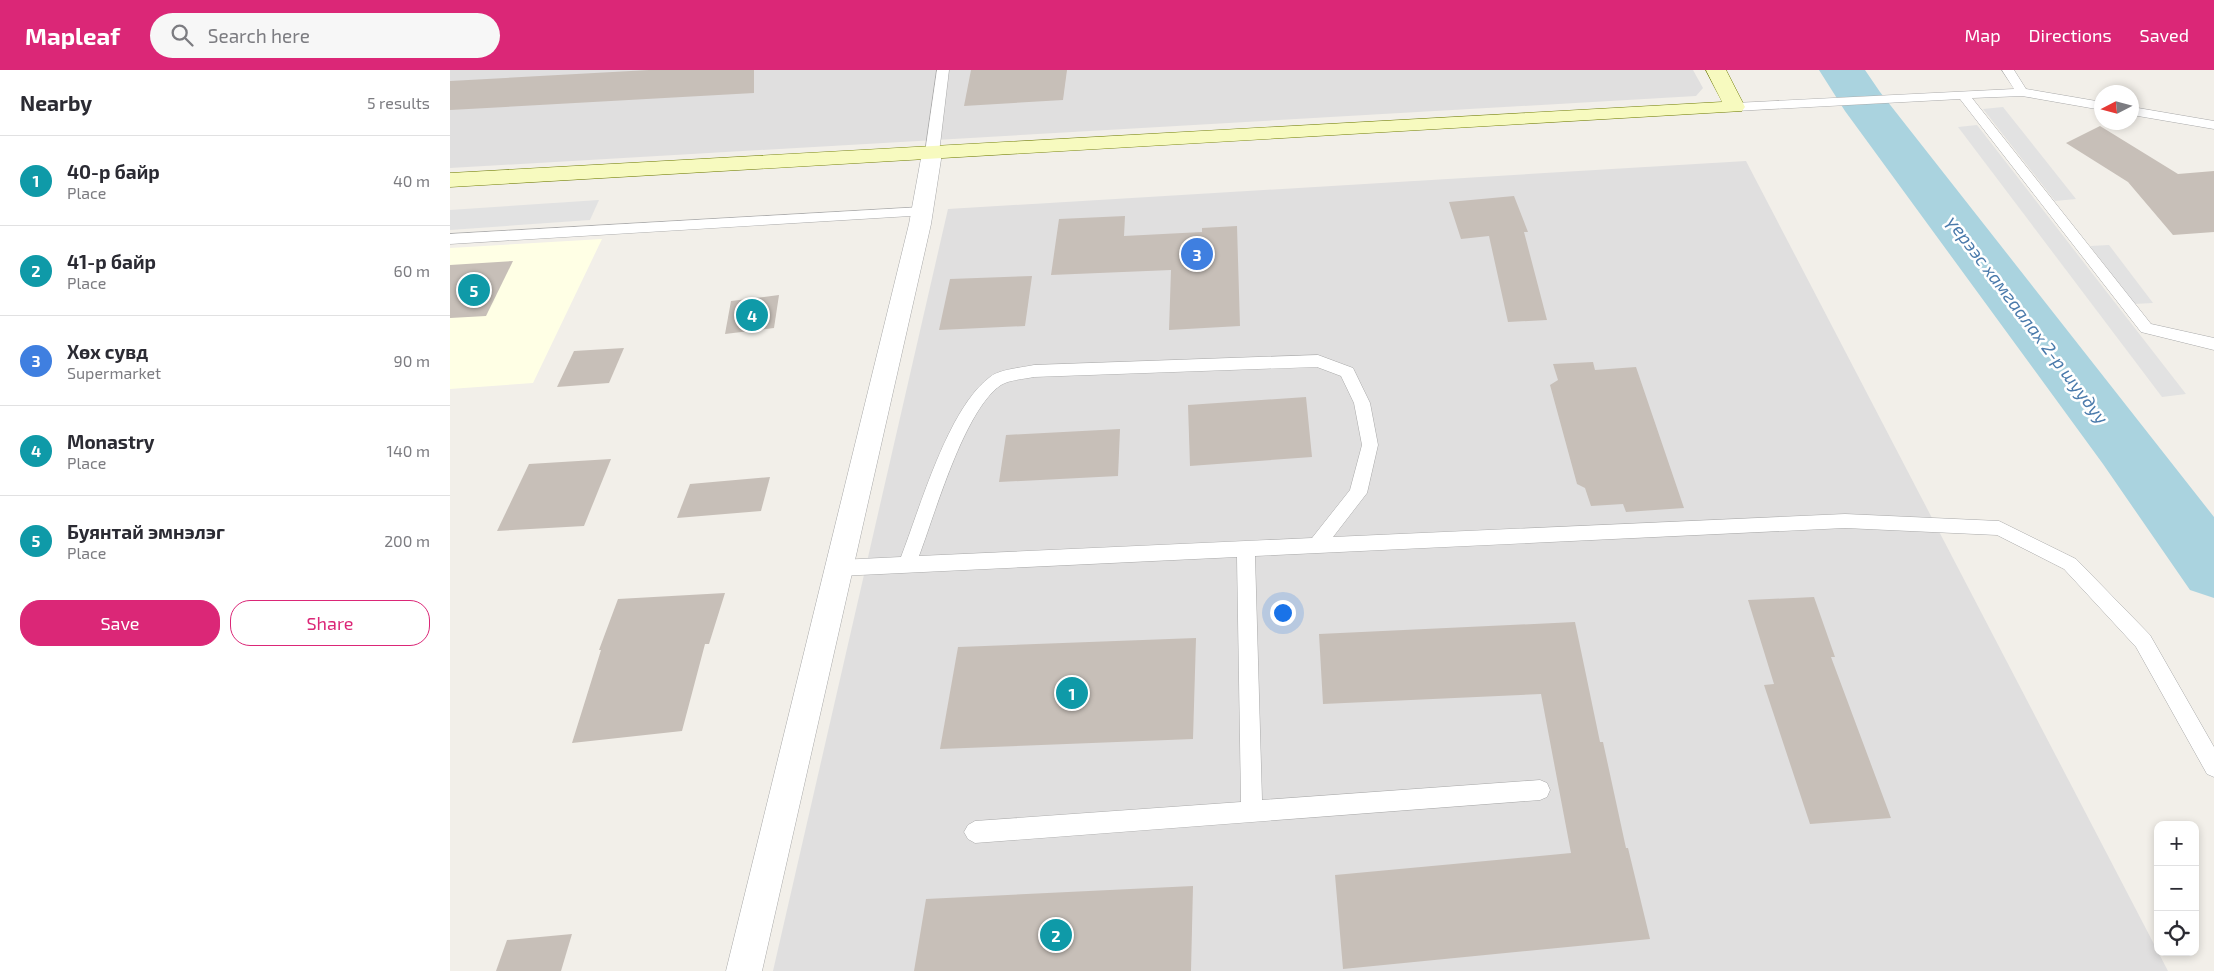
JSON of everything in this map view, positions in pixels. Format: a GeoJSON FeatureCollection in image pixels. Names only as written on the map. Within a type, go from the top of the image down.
{"type":"FeatureCollection","features":[{"type":"Feature","properties":{"kind":"main road"},"geometry":{"type":"LineString","coordinates":[[450,180],[1735,107],[1716,70]]}},
{"type":"Feature","properties":{"kind":"street"},"geometry":{"type":"LineString","coordinates":[[744,971],[922,212],[932,152]]}},
{"type":"Feature","properties":{"kind":"lane"},"geometry":{"type":"LineString","coordinates":[[932,152],[943,70]]}},
{"type":"Feature","properties":{"kind":"lane"},"geometry":{"type":"LineString","coordinates":[[2008,70],[2022,92]]}},
{"type":"Feature","properties":{"kind":"lane"},"geometry":{"type":"LineString","coordinates":[[1735,107],[2022,92],[2094,105]]}},
{"type":"Feature","properties":{"kind":"lane"},"geometry":{"type":"LineString","coordinates":[[1963,95],[2146,328],[2214,344]]}},
{"type":"Feature","properties":{"kind":"lane"},"geometry":{"type":"LineString","coordinates":[[2139,112],[2214,125]]}},
{"type":"Feature","properties":{"kind":"lane"},"geometry":{"type":"LineString","coordinates":[[450,239],[922,212]]}},
{"type":"Feature","properties":{"kind":"lane"},"geometry":{"type":"LineString","coordinates":[[907,565],[954,440],[968,410],[996,380],[1034,370],[1318,361],[1347,372],[1362,403],[1370,445],[1358,492],[1316,546]]}},
{"type":"Feature","properties":{"kind":"lane"},"geometry":{"type":"LineString","coordinates":[[839,568],[1845,521],[1999,528],[2070,564],[2143,641],[2214,767]]}},
{"type":"Feature","properties":{"kind":"lane"},"geometry":{"type":"LineString","coordinates":[[1246,549],[1252,812]]}},
{"type":"Feature","properties":{"kind":"lane"},"geometry":{"type":"LineString","coordinates":[[975,832],[1540,790]]}},
{"type":"Feature","properties":{"kind":"shaded area"},"geometry":{"type":"Polygon","coordinates":[[[450,70],[1693,70],[1703,88],[1696,96],[450,168],[450,70]]]}},
{"type":"Feature","properties":{"kind":"shaded area"},"geometry":{"type":"Polygon","coordinates":[[[2003,107],[2076,199],[2055,201],[1983,109],[2003,107]]]}},
{"type":"Feature","properties":{"kind":"shaded area"},"geometry":{"type":"Polygon","coordinates":[[[1977,125],[2186,394],[2162,397],[1958,127],[1977,125]]]}},
{"type":"Feature","properties":{"kind":"shaded area"},"geometry":{"type":"Polygon","coordinates":[[[1746,161],[2154,944],[2154,956],[2160,956],[2168,971],[773,971],[948,209],[1746,161]]]}},
{"type":"Feature","properties":{"kind":"shaded area"},"geometry":{"type":"Polygon","coordinates":[[[599,200],[590,220],[450,230],[450,210],[599,200]]]}},
{"type":"Feature","properties":{"kind":"shaded area"},"geometry":{"type":"Polygon","coordinates":[[[602,239],[533,383],[450,389],[450,248],[602,239]]]}},
{"type":"Feature","properties":{"kind":"shaded area"},"geometry":{"type":"Polygon","coordinates":[[[2109,245],[2153,303],[2134,304],[2090,246],[2109,245]]]}},
{"type":"Feature","properties":{"kind":"building"},"geometry":{"type":"Polygon","coordinates":[[[649,70],[754,70],[754,93],[450,110],[450,81],[649,70]]]}},
{"type":"Feature","properties":{"kind":"building"},"geometry":{"type":"Polygon","coordinates":[[[971,70],[1067,70],[1063,100],[964,106],[971,70]]]}},
{"type":"Feature","properties":{"kind":"building"},"geometry":{"type":"Polygon","coordinates":[[[2094,129],[2106,130],[2178,174],[2214,171],[2214,232],[2173,235],[2128,182],[2066,143],[2094,129]]]}},
{"type":"Feature","properties":{"kind":"building"},"geometry":{"type":"Polygon","coordinates":[[[1514,196],[1528,232],[1524,232],[1547,320],[1508,322],[1489,236],[1461,239],[1449,202],[1514,196]]]}},
{"type":"Feature","properties":{"kind":"building"},"geometry":{"type":"Polygon","coordinates":[[[1125,216],[1124,236],[1202,232],[1202,228],[1237,226],[1240,326],[1169,330],[1171,270],[1051,275],[1059,219],[1125,216]]]}},
{"type":"Feature","properties":{"kind":"building"},"geometry":{"type":"Polygon","coordinates":[[[513,261],[486,316],[450,318],[450,265],[513,261]]]}},
{"type":"Feature","properties":{"kind":"building"},"geometry":{"type":"Polygon","coordinates":[[[1032,276],[1025,326],[939,330],[950,279],[1032,276]]]}},
{"type":"Feature","properties":{"kind":"building"},"geometry":{"type":"Polygon","coordinates":[[[779,295],[774,328],[725,334],[731,301],[779,295]]]}},
{"type":"Feature","properties":{"kind":"building"},"geometry":{"type":"Polygon","coordinates":[[[624,348],[609,383],[557,387],[574,351],[624,348]]]}},
{"type":"Feature","properties":{"kind":"building"},"geometry":{"type":"Polygon","coordinates":[[[1593,362],[1595,370],[1636,367],[1684,508],[1626,512],[1623,504],[1591,506],[1585,488],[1577,484],[1550,385],[1558,380],[1553,364],[1593,362]]]}},
{"type":"Feature","properties":{"kind":"building"},"geometry":{"type":"Polygon","coordinates":[[[1306,397],[1312,457],[1190,466],[1188,405],[1306,397]]]}},
{"type":"Feature","properties":{"kind":"building"},"geometry":{"type":"Polygon","coordinates":[[[1120,429],[1118,476],[999,482],[1006,435],[1120,429]]]}},
{"type":"Feature","properties":{"kind":"building"},"geometry":{"type":"Polygon","coordinates":[[[611,459],[584,526],[497,531],[529,464],[611,459]]]}},
{"type":"Feature","properties":{"kind":"building"},"geometry":{"type":"Polygon","coordinates":[[[770,477],[761,511],[677,518],[690,484],[770,477]]]}},
{"type":"Feature","properties":{"kind":"building"},"geometry":{"type":"Polygon","coordinates":[[[725,593],[709,644],[705,644],[682,731],[572,743],[601,650],[599,650],[618,599],[725,593]]]}},
{"type":"Feature","properties":{"kind":"building"},"geometry":{"type":"Polygon","coordinates":[[[1814,597],[1835,657],[1831,657],[1891,818],[1810,824],[1764,685],[1774,684],[1748,600],[1814,597]]]}},
{"type":"Feature","properties":{"kind":"building"},"geometry":{"type":"Polygon","coordinates":[[[1575,622],[1600,742],[1603,742],[1626,848],[1628,848],[1650,939],[1343,969],[1335,875],[1571,853],[1541,694],[1323,704],[1319,634],[1575,622]]]}},
{"type":"Feature","properties":{"kind":"building"},"geometry":{"type":"Polygon","coordinates":[[[1196,638],[1193,739],[940,749],[958,647],[1196,638]]]}},
{"type":"Feature","properties":{"kind":"building"},"geometry":{"type":"Polygon","coordinates":[[[1193,886],[1191,971],[914,971],[926,899],[1193,886]]]}},
{"type":"Feature","properties":{"kind":"building"},"geometry":{"type":"Polygon","coordinates":[[[572,934],[561,971],[496,971],[507,940],[572,934]]]}},
{"type":"Feature","properties":{"kind":"waterway","name":"үерээс хамгаалах 2-р шуудуу"},"geometry":{"type":"LineString","coordinates":[[1842,70],[1862,101],[2125,447],[2214,569]]}},
{"type":"Feature","properties":{"kind":"place","name":"Хөх сувд"},"geometry":{"type":"Point","coordinates":[1197,254]}},
{"type":"Feature","properties":{"kind":"place","name":"Буянтай эмнэлэг"},"geometry":{"type":"Point","coordinates":[474,290]}},
{"type":"Feature","properties":{"kind":"place","name":"Monastry"},"geometry":{"type":"Point","coordinates":[752,315]}},
{"type":"Feature","properties":{"kind":"place","name":"40-р байр"},"geometry":{"type":"Point","coordinates":[1072,693]}},
{"type":"Feature","properties":{"kind":"place","name":"41-р байр"},"geometry":{"type":"Point","coordinates":[1056,935]}}]}
